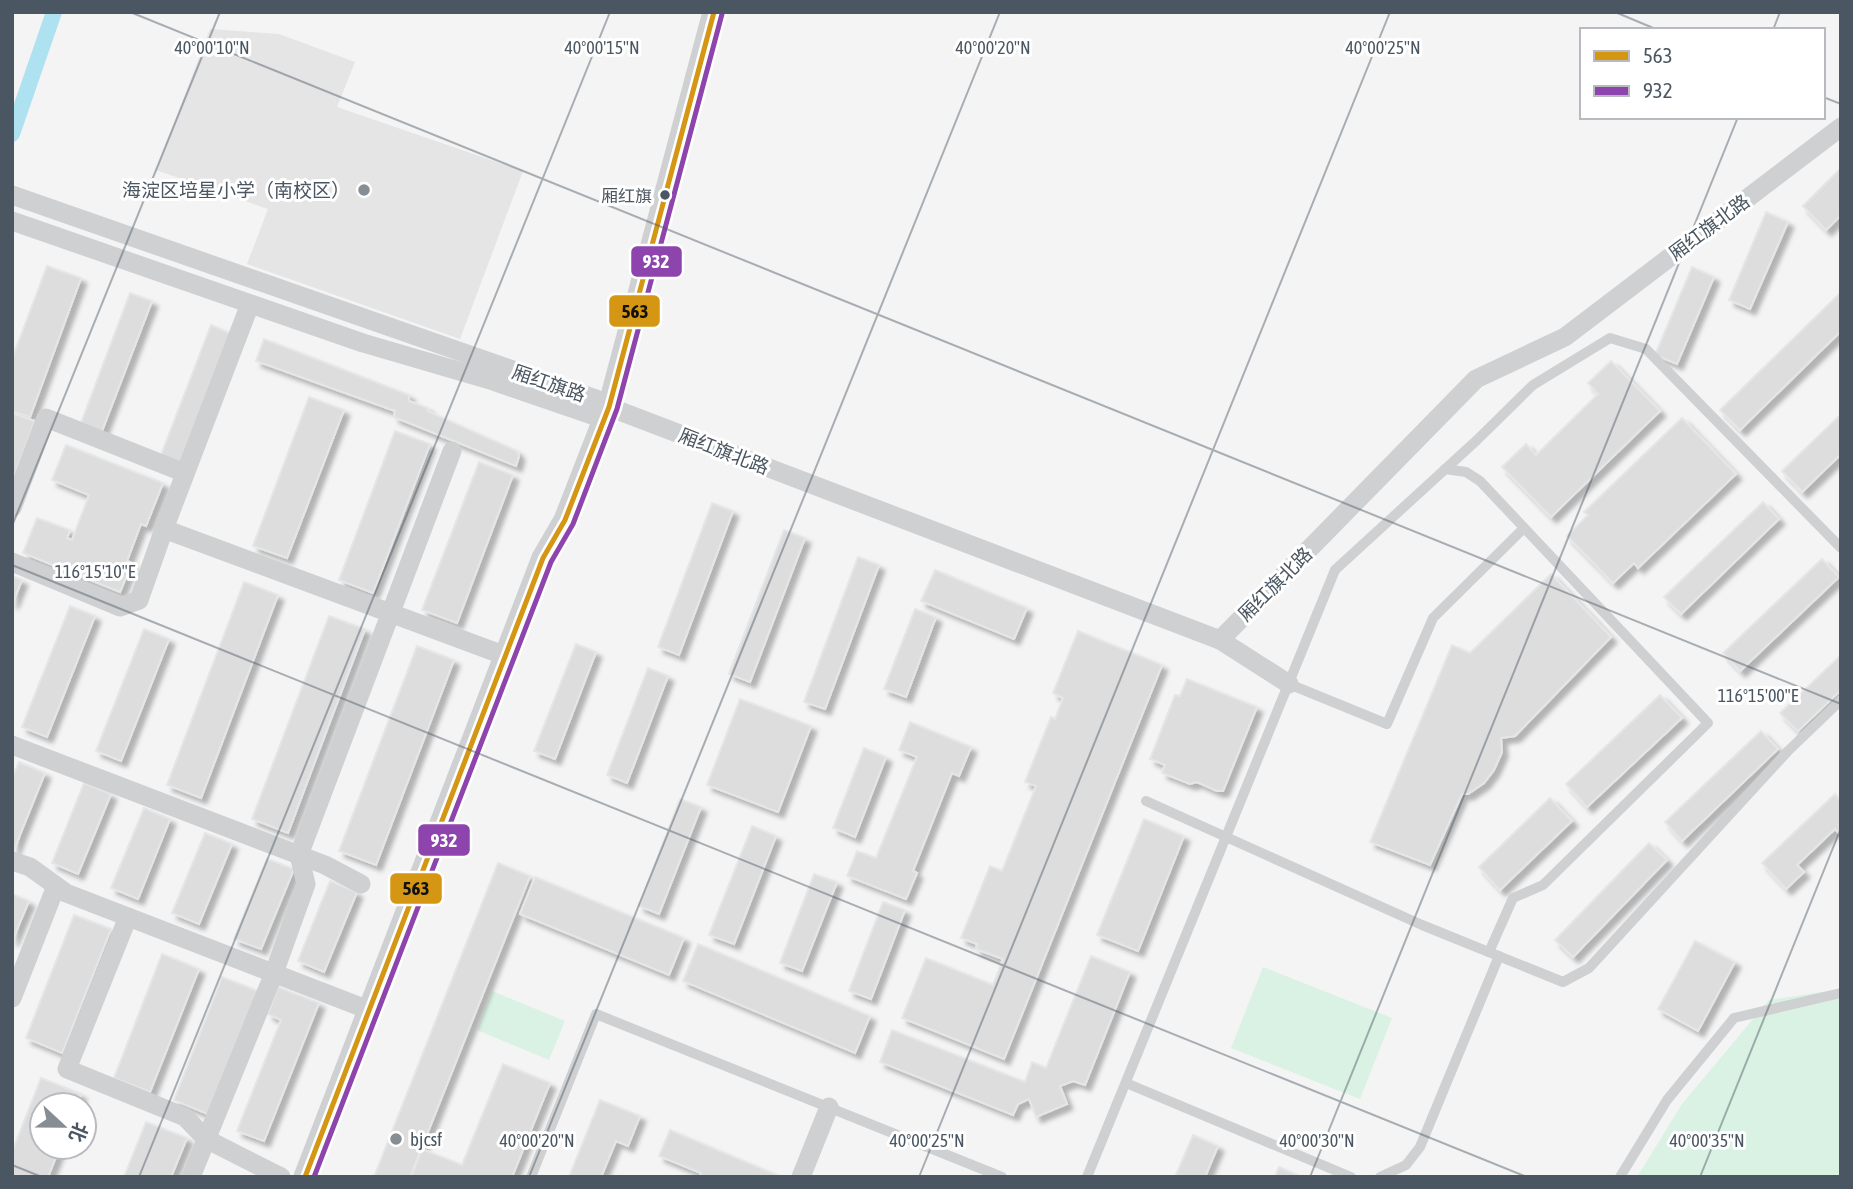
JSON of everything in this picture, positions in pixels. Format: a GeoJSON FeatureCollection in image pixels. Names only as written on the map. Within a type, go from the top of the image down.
{"type":"FeatureCollection","features":[{"type":"Feature","properties":{"kind":"street"},"geometry":{"type":"LineString","coordinates":[[599,407],[698,12]]}},
{"type":"Feature","properties":{"kind":"street"},"geometry":{"type":"LineString","coordinates":[[305,1177],[543,558],[552,516],[599,407],[714,12]]}},
{"type":"Feature","properties":{"kind":"street","name":"厢红旗北路"},"geometry":{"type":"LineString","coordinates":[[599,407],[1220,640],[1476,379],[1565,337],[1841,127]]}},
{"type":"Feature","properties":{"kind":"street","name":"厢红旗路"},"geometry":{"type":"LineString","coordinates":[[13,196],[599,407]]}},
{"type":"Feature","properties":{"kind":"street","name":"厢红旗路"},"geometry":{"type":"LineString","coordinates":[[12,220],[363,343],[493,381],[599,407]]}},
{"type":"Feature","properties":{"kind":"street"},"geometry":{"type":"LineString","coordinates":[[12,562],[120,607],[139,600],[250,304]]}},
{"type":"Feature","properties":{"kind":"street"},"geometry":{"type":"LineString","coordinates":[[12,508],[46,418],[185,473]]}},
{"type":"Feature","properties":{"kind":"street"},"geometry":{"type":"LineString","coordinates":[[191,1177],[274,973],[306,884],[299,855],[452,451]]}},
{"type":"Feature","properties":{"kind":"street"},"geometry":{"type":"LineString","coordinates":[[164,529],[506,656]]}},
{"type":"Feature","properties":{"kind":"street"},"geometry":{"type":"LineString","coordinates":[[1220,640],[1289,684]]}},
{"type":"Feature","properties":{"kind":"street"},"geometry":{"type":"LineString","coordinates":[[12,745],[299,855],[361,884]]}},
{"type":"Feature","properties":{"kind":"street"},"geometry":{"type":"LineString","coordinates":[[12,861],[30,867],[66,893],[369,1010]]}},
{"type":"Feature","properties":{"kind":"street"},"geometry":{"type":"LineString","coordinates":[[12,998],[56,886]]}},
{"type":"Feature","properties":{"kind":"street"},"geometry":{"type":"LineString","coordinates":[[128,917],[67,1069],[185,1117],[206,1139],[281,1177]]}},
{"type":"Feature","properties":{"kind":"street"},"geometry":{"type":"LineString","coordinates":[[801,1177],[829,1107]]}},
{"type":"Feature","properties":{"kind":"lane"},"geometry":{"type":"LineString","coordinates":[[1087,1177],[1335,570],[1533,385],[1610,338],[1646,349],[1841,548]]}},
{"type":"Feature","properties":{"kind":"lane"},"geometry":{"type":"LineString","coordinates":[[1380,1177],[1406,1165],[1420,1147],[1513,898],[1543,885],[1708,723],[1480,481],[1466,472],[1445,469]]}},
{"type":"Feature","properties":{"kind":"lane"},"geometry":{"type":"LineString","coordinates":[[1289,684],[1387,724],[1433,618],[1524,528]]}},
{"type":"Feature","properties":{"kind":"lane"},"geometry":{"type":"LineString","coordinates":[[1146,801],[1422,925],[1563,982],[1590,968],[1788,751],[1841,701]]}},
{"type":"Feature","properties":{"kind":"lane"},"geometry":{"type":"LineString","coordinates":[[1619,1177],[1667,1101],[1734,1018],[1841,993]]}},
{"type":"Feature","properties":{"kind":"lane"},"geometry":{"type":"LineString","coordinates":[[531,1177],[596,1014],[1002,1177]]}},
{"type":"Feature","properties":{"kind":"lane"},"geometry":{"type":"LineString","coordinates":[[1126,1083],[1351,1177]]}},
{"type":"Feature","properties":{"kind":"shaded area","name":"海淀区培星小学（南校区）"},"geometry":{"type":"Polygon","coordinates":[[[210,29],[279,34],[355,62],[337,107],[523,171],[460,339],[247,264],[268,209],[156,170],[210,29]]]}},
{"type":"Feature","properties":{"kind":"green space"},"geometry":{"type":"Polygon","coordinates":[[[1263,967],[1392,1018],[1360,1099],[1231,1048],[1263,967]]]}},
{"type":"Feature","properties":{"kind":"green space"},"geometry":{"type":"Polygon","coordinates":[[[1841,989],[1841,1177],[1637,1177],[1682,1104],[1769,1000],[1841,989]]]}},
{"type":"Feature","properties":{"kind":"green space"},"geometry":{"type":"Polygon","coordinates":[[[492,991],[565,1021],[549,1060],[477,1030],[492,991]]]}},
{"type":"Feature","properties":{"kind":"building"},"geometry":{"type":"Polygon","coordinates":[[[1841,168],[1841,215],[1826,230],[1803,206],[1841,168]]]}},
{"type":"Feature","properties":{"kind":"building"},"geometry":{"type":"Polygon","coordinates":[[[1766,212],[1788,222],[1750,309],[1729,300],[1766,212]]]}},
{"type":"Feature","properties":{"kind":"building"},"geometry":{"type":"Polygon","coordinates":[[[47,266],[81,278],[30,417],[12,411],[12,359],[47,266]]]}},
{"type":"Feature","properties":{"kind":"building"},"geometry":{"type":"Polygon","coordinates":[[[1692,267],[1714,277],[1677,364],[1655,355],[1692,267]]]}},
{"type":"Feature","properties":{"kind":"building"},"geometry":{"type":"Polygon","coordinates":[[[1841,292],[1841,331],[1740,430],[1720,410],[1841,292]]]}},
{"type":"Feature","properties":{"kind":"building"},"geometry":{"type":"Polygon","coordinates":[[[130,293],[152,301],[102,431],[81,423],[130,293]]]}},
{"type":"Feature","properties":{"kind":"building"},"geometry":{"type":"Polygon","coordinates":[[[211,325],[232,334],[183,464],[161,455],[211,325]]]}},
{"type":"Feature","properties":{"kind":"building"},"geometry":{"type":"Polygon","coordinates":[[[264,339],[409,395],[409,401],[428,408],[427,411],[517,451],[519,456],[516,466],[394,417],[395,411],[256,361],[264,339]]]}},
{"type":"Feature","properties":{"kind":"building"},"geometry":{"type":"Polygon","coordinates":[[[1611,361],[1660,411],[1551,517],[1502,467],[1526,444],[1536,455],[1598,394],[1588,383],[1611,361]]]}},
{"type":"Feature","properties":{"kind":"building"},"geometry":{"type":"Polygon","coordinates":[[[309,397],[344,410],[287,558],[253,546],[309,397]]]}},
{"type":"Feature","properties":{"kind":"building"},"geometry":{"type":"Polygon","coordinates":[[[12,413],[35,421],[12,482],[12,413]]]}},
{"type":"Feature","properties":{"kind":"building"},"geometry":{"type":"Polygon","coordinates":[[[1841,414],[1841,454],[1802,492],[1782,471],[1841,414]]]}},
{"type":"Feature","properties":{"kind":"building"},"geometry":{"type":"Polygon","coordinates":[[[1682,418],[1736,474],[1638,568],[1634,563],[1613,583],[1567,536],[1588,515],[1584,512],[1682,418]]]}},
{"type":"Feature","properties":{"kind":"building"},"geometry":{"type":"Polygon","coordinates":[[[395,431],[430,444],[373,593],[339,580],[395,431]]]}},
{"type":"Feature","properties":{"kind":"building"},"geometry":{"type":"Polygon","coordinates":[[[66,445],[163,483],[146,526],[141,524],[127,561],[132,563],[120,592],[23,553],[37,518],[70,530],[67,538],[72,540],[89,495],[52,480],[66,445]]]}},
{"type":"Feature","properties":{"kind":"building"},"geometry":{"type":"Polygon","coordinates":[[[479,462],[513,475],[457,623],[422,610],[479,462]]]}},
{"type":"Feature","properties":{"kind":"building"},"geometry":{"type":"Polygon","coordinates":[[[1763,502],[1779,519],[1681,614],[1664,597],[1763,502]]]}},
{"type":"Feature","properties":{"kind":"building"},"geometry":{"type":"Polygon","coordinates":[[[712,503],[733,511],[679,655],[658,647],[712,503]]]}},
{"type":"Feature","properties":{"kind":"building"},"geometry":{"type":"Polygon","coordinates":[[[784,530],[805,538],[750,682],[729,674],[784,530]]]}},
{"type":"Feature","properties":{"kind":"building"},"geometry":{"type":"Polygon","coordinates":[[[858,557],[879,565],[825,709],[804,702],[858,557]]]}},
{"type":"Feature","properties":{"kind":"building"},"geometry":{"type":"Polygon","coordinates":[[[1822,559],[1839,577],[1740,671],[1723,653],[1822,559]]]}},
{"type":"Feature","properties":{"kind":"building"},"geometry":{"type":"Polygon","coordinates":[[[935,570],[1027,608],[1014,639],[921,601],[935,570]]]}},
{"type":"Feature","properties":{"kind":"building"},"geometry":{"type":"Polygon","coordinates":[[[1551,574],[1611,637],[1515,736],[1501,738],[1502,752],[1494,770],[1484,783],[1468,794],[1462,794],[1430,865],[1370,842],[1452,645],[1470,653],[1551,574]]]}},
{"type":"Feature","properties":{"kind":"building"},"geometry":{"type":"Polygon","coordinates":[[[12,576],[22,580],[12,604],[12,576]]]}},
{"type":"Feature","properties":{"kind":"building"},"geometry":{"type":"Polygon","coordinates":[[[244,582],[278,595],[201,798],[167,785],[244,582]]]}},
{"type":"Feature","properties":{"kind":"building"},"geometry":{"type":"Polygon","coordinates":[[[70,606],[95,616],[47,737],[22,727],[70,606]]]}},
{"type":"Feature","properties":{"kind":"building"},"geometry":{"type":"Polygon","coordinates":[[[915,609],[936,617],[906,697],[884,689],[915,609]]]}},
{"type":"Feature","properties":{"kind":"building"},"geometry":{"type":"Polygon","coordinates":[[[329,616],[365,629],[288,833],[252,819],[329,616]]]}},
{"type":"Feature","properties":{"kind":"building"},"geometry":{"type":"Polygon","coordinates":[[[144,629],[169,639],[121,761],[96,751],[144,629]]]}},
{"type":"Feature","properties":{"kind":"building"},"geometry":{"type":"Polygon","coordinates":[[[1078,631],[1162,665],[1004,1059],[902,1018],[926,958],[993,985],[1003,959],[976,949],[977,944],[961,938],[990,866],[1002,871],[1036,786],[1025,782],[1051,717],[1055,719],[1063,698],[1053,693],[1078,631]]]}},
{"type":"Feature","properties":{"kind":"building"},"geometry":{"type":"Polygon","coordinates":[[[576,644],[596,652],[555,759],[534,751],[576,644]]]}},
{"type":"Feature","properties":{"kind":"building"},"geometry":{"type":"Polygon","coordinates":[[[417,646],[454,660],[376,865],[339,851],[417,646]]]}},
{"type":"Feature","properties":{"kind":"building"},"geometry":{"type":"Polygon","coordinates":[[[1841,655],[1841,690],[1798,731],[1780,713],[1841,655]]]}},
{"type":"Feature","properties":{"kind":"building"},"geometry":{"type":"Polygon","coordinates":[[[648,668],[668,676],[627,783],[607,775],[648,668]]]}},
{"type":"Feature","properties":{"kind":"building"},"geometry":{"type":"Polygon","coordinates":[[[1187,679],[1257,707],[1223,791],[1197,782],[1190,784],[1162,773],[1165,765],[1150,759],[1175,695],[1180,696],[1187,679]]]}},
{"type":"Feature","properties":{"kind":"building"},"geometry":{"type":"Polygon","coordinates":[[[1660,695],[1682,718],[1587,807],[1566,784],[1660,695]]]}},
{"type":"Feature","properties":{"kind":"building"},"geometry":{"type":"Polygon","coordinates":[[[740,699],[811,726],[778,812],[707,785],[740,699]]]}},
{"type":"Feature","properties":{"kind":"building"},"geometry":{"type":"Polygon","coordinates":[[[910,722],[971,747],[959,776],[952,773],[913,871],[917,873],[906,899],[847,876],[857,851],[876,858],[917,757],[899,750],[910,722]]]}},
{"type":"Feature","properties":{"kind":"building"},"geometry":{"type":"Polygon","coordinates":[[[1761,731],[1778,749],[1682,841],[1665,822],[1761,731]]]}},
{"type":"Feature","properties":{"kind":"building"},"geometry":{"type":"Polygon","coordinates":[[[864,748],[886,757],[855,837],[833,828],[864,748]]]}},
{"type":"Feature","properties":{"kind":"building"},"geometry":{"type":"Polygon","coordinates":[[[19,762],[45,773],[13,852],[12,778],[19,762]]]}},
{"type":"Feature","properties":{"kind":"building"},"geometry":{"type":"Polygon","coordinates":[[[84,783],[111,794],[78,874],[52,863],[84,783]]]}},
{"type":"Feature","properties":{"kind":"building"},"geometry":{"type":"Polygon","coordinates":[[[1835,794],[1841,801],[1841,835],[1835,829],[1797,865],[1804,872],[1786,889],[1762,863],[1835,794]]]}},
{"type":"Feature","properties":{"kind":"building"},"geometry":{"type":"Polygon","coordinates":[[[1550,798],[1572,821],[1500,890],[1479,867],[1550,798]]]}},
{"type":"Feature","properties":{"kind":"building"},"geometry":{"type":"Polygon","coordinates":[[[680,799],[701,807],[659,914],[639,906],[680,799]]]}},
{"type":"Feature","properties":{"kind":"building"},"geometry":{"type":"Polygon","coordinates":[[[144,808],[170,819],[138,899],[111,888],[144,808]]]}},
{"type":"Feature","properties":{"kind":"building"},"geometry":{"type":"Polygon","coordinates":[[[1144,819],[1184,836],[1138,951],[1097,935],[1144,819]]]}},
{"type":"Feature","properties":{"kind":"building"},"geometry":{"type":"Polygon","coordinates":[[[752,826],[776,836],[734,944],[709,935],[752,826]]]}},
{"type":"Feature","properties":{"kind":"building"},"geometry":{"type":"Polygon","coordinates":[[[205,833],[232,844],[199,924],[172,913],[205,833]]]}},
{"type":"Feature","properties":{"kind":"building"},"geometry":{"type":"Polygon","coordinates":[[[1649,843],[1667,860],[1573,957],[1555,940],[1649,843]]]}},
{"type":"Feature","properties":{"kind":"building"},"geometry":{"type":"Polygon","coordinates":[[[267,859],[294,869],[261,949],[234,939],[267,859]]]}},
{"type":"Feature","properties":{"kind":"building"},"geometry":{"type":"Polygon","coordinates":[[[498,863],[530,876],[410,1177],[374,1177],[498,863]]]}},
{"type":"Feature","properties":{"kind":"building"},"geometry":{"type":"Polygon","coordinates":[[[814,874],[837,882],[802,971],[780,963],[814,874]]]}},
{"type":"Feature","properties":{"kind":"building"},"geometry":{"type":"Polygon","coordinates":[[[535,877],[684,938],[669,975],[520,914],[535,877]]]}},
{"type":"Feature","properties":{"kind":"building"},"geometry":{"type":"Polygon","coordinates":[[[330,881],[357,892],[324,972],[298,961],[330,881]]]}},
{"type":"Feature","properties":{"kind":"building"},"geometry":{"type":"Polygon","coordinates":[[[12,894],[29,901],[12,941],[12,894]]]}},
{"type":"Feature","properties":{"kind":"building"},"geometry":{"type":"Polygon","coordinates":[[[883,902],[905,910],[871,999],[849,991],[883,902]]]}},
{"type":"Feature","properties":{"kind":"building"},"geometry":{"type":"Polygon","coordinates":[[[74,915],[111,929],[62,1053],[26,1038],[74,915]]]}},
{"type":"Feature","properties":{"kind":"building"},"geometry":{"type":"Polygon","coordinates":[[[1695,941],[1735,962],[1698,1031],[1658,1009],[1695,941]]]}},
{"type":"Feature","properties":{"kind":"building"},"geometry":{"type":"Polygon","coordinates":[[[698,944],[870,1016],[855,1053],[683,981],[698,944]]]}},
{"type":"Feature","properties":{"kind":"building"},"geometry":{"type":"Polygon","coordinates":[[[162,954],[199,969],[150,1092],[114,1078],[162,954]]]}},
{"type":"Feature","properties":{"kind":"building"},"geometry":{"type":"Polygon","coordinates":[[[1091,956],[1130,972],[1085,1085],[1073,1081],[1060,1086],[1067,1104],[1036,1117],[1029,1099],[1018,1104],[1013,1115],[880,1062],[892,1030],[1025,1082],[1032,1062],[1046,1068],[1091,956]]]}},
{"type":"Feature","properties":{"kind":"building"},"geometry":{"type":"Polygon","coordinates":[[[222,977],[258,991],[210,1115],[174,1100],[222,977]]]}},
{"type":"Feature","properties":{"kind":"building"},"geometry":{"type":"Polygon","coordinates":[[[278,987],[319,1003],[264,1141],[237,1131],[281,1020],[268,1014],[278,987]]]}},
{"type":"Feature","properties":{"kind":"building"},"geometry":{"type":"Polygon","coordinates":[[[503,1064],[550,1083],[512,1177],[411,1177],[422,1149],[462,1165],[503,1064]]]}},
{"type":"Feature","properties":{"kind":"building"},"geometry":{"type":"Polygon","coordinates":[[[41,1078],[74,1091],[36,1091],[41,1078]]]}},
{"type":"Feature","properties":{"kind":"building"},"geometry":{"type":"Polygon","coordinates":[[[600,1100],[640,1116],[628,1146],[616,1141],[601,1177],[569,1177],[600,1100]]]}},
{"type":"Feature","properties":{"kind":"building"},"geometry":{"type":"Polygon","coordinates":[[[28,1111],[28,1161],[54,1161],[48,1177],[12,1177],[12,1152],[28,1111]]]}},
{"type":"Feature","properties":{"kind":"building"},"geometry":{"type":"Polygon","coordinates":[[[146,1122],[187,1138],[171,1177],[124,1177],[146,1122]]]}},
{"type":"Feature","properties":{"kind":"building"},"geometry":{"type":"Polygon","coordinates":[[[670,1130],[777,1177],[700,1177],[701,1173],[659,1156],[670,1130]]]}},
{"type":"Feature","properties":{"kind":"building"},"geometry":{"type":"Polygon","coordinates":[[[1193,1135],[1218,1146],[1205,1177],[1175,1177],[1193,1135]]]}},
{"type":"Feature","properties":{"kind":"building"},"geometry":{"type":"Polygon","coordinates":[[[1279,1167],[1301,1177],[1275,1177],[1279,1167]]]}},
{"type":"Feature","properties":{"kind":"waterway"},"geometry":{"type":"LineString","coordinates":[[12,134],[54,12]]}},
{"type":"Feature","properties":{"kind":"transit line","name":"563"},"geometry":{"type":"LineString","coordinates":[[305,1177],[543,558],[565,520],[609,407],[714,12]]}},
{"type":"Feature","properties":{"kind":"transit line","name":"932"},"geometry":{"type":"LineString","coordinates":[[314,1177],[551,562],[573,524],[617,409],[722,14]]}},
{"type":"Feature","properties":{"kind":"place","name":"海淀区培星小学（南校区）"},"geometry":{"type":"Point","coordinates":[364,190]}},
{"type":"Feature","properties":{"kind":"place","name":"厢红旗"},"geometry":{"type":"Point","coordinates":[665,195]}},
{"type":"Feature","properties":{"kind":"place","name":"bjcsf"},"geometry":{"type":"Point","coordinates":[396,1139]}}]}
